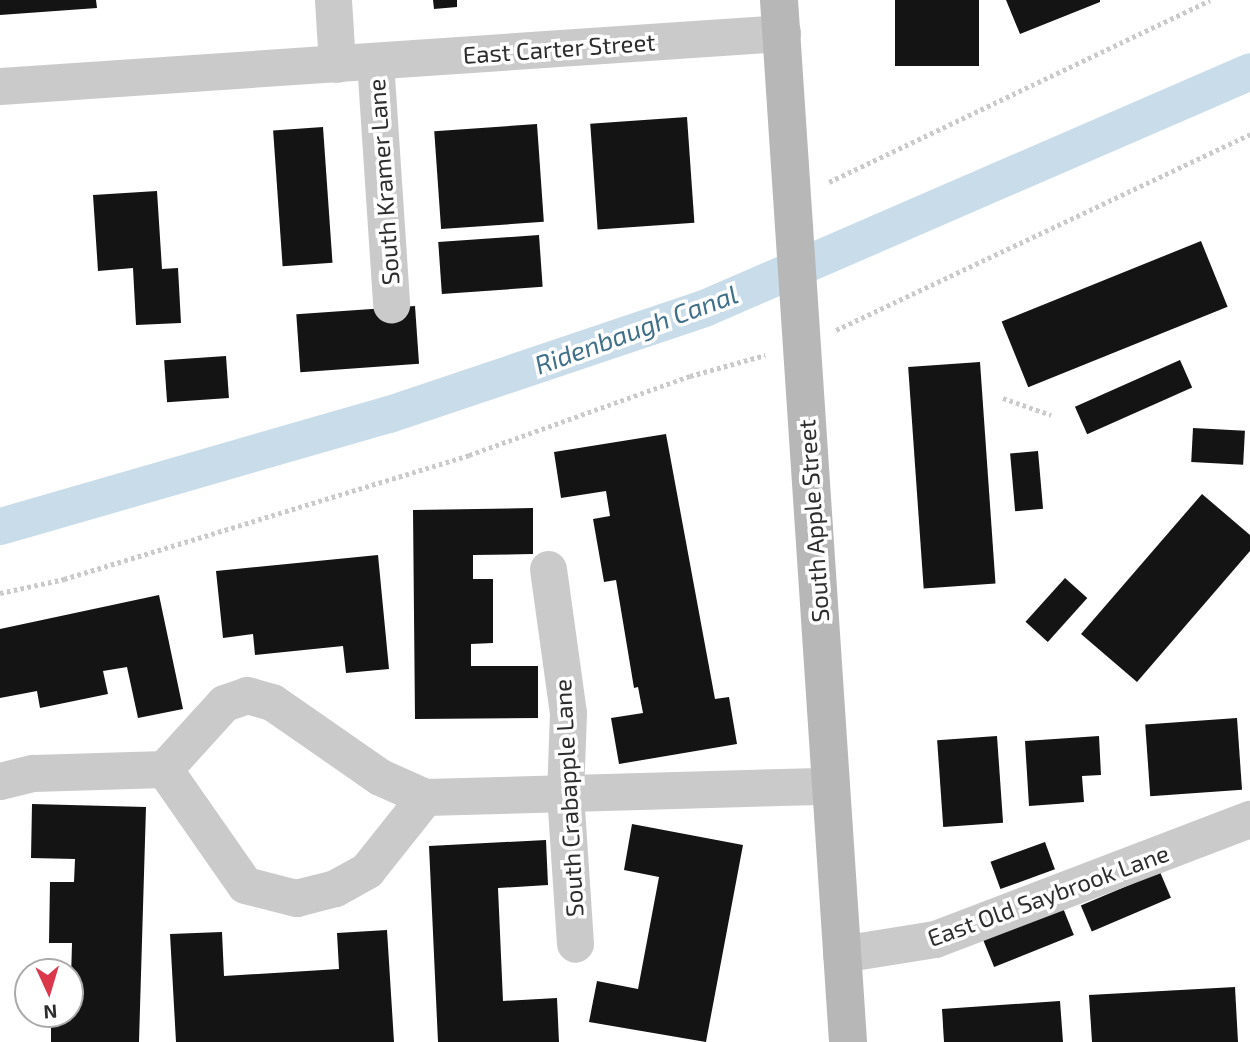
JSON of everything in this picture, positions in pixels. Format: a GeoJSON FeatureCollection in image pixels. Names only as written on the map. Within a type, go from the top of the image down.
{"type":"FeatureCollection","features":[{"type":"Feature","properties":{"kind":"main road","name":"South Apple Street"},"geometry":{"type":"LineString","coordinates":[[780,17],[848,1042]]}},
{"type":"Feature","properties":{"kind":"street"},"geometry":{"type":"LineString","coordinates":[[333,0],[337,64]]}},
{"type":"Feature","properties":{"kind":"street","name":"East Carter Street"},"geometry":{"type":"LineString","coordinates":[[0,86],[375,61],[780,17]]}},
{"type":"Feature","properties":{"kind":"street","name":"South Kramer Lane"},"geometry":{"type":"LineString","coordinates":[[375,61],[391,304]]}},
{"type":"Feature","properties":{"kind":"street","name":"South Crabapple Lane"},"geometry":{"type":"LineString","coordinates":[[548,569],[568,713],[565,793],[575,944]]}},
{"type":"Feature","properties":{"kind":"street"},"geometry":{"type":"LineString","coordinates":[[0,780],[33,773],[164,769],[224,703],[247,695],[272,702],[380,776],[425,797],[831,786]]}},
{"type":"Feature","properties":{"kind":"street"},"geometry":{"type":"LineString","coordinates":[[164,769],[245,884],[296,898],[335,888],[368,870],[425,797]]}},
{"type":"Feature","properties":{"kind":"street","name":"East Old Saybrook Lane"},"geometry":{"type":"LineString","coordinates":[[841,954],[935,939],[1250,819]]}},
{"type":"Feature","properties":{"kind":"path"},"geometry":{"type":"LineString","coordinates":[[828,182],[1210,0]]}},
{"type":"Feature","properties":{"kind":"path"},"geometry":{"type":"LineString","coordinates":[[0,593],[64,579],[469,456],[690,376],[800,333],[1250,134]]}},
{"type":"Feature","properties":{"kind":"path"},"geometry":{"type":"LineString","coordinates":[[1003,398],[1051,415]]}},
{"type":"Feature","properties":{"kind":"building"},"geometry":{"type":"Polygon","coordinates":[[[0,0],[96,0],[97,8],[0,15],[0,0]]]}},
{"type":"Feature","properties":{"kind":"building"},"geometry":{"type":"Polygon","coordinates":[[[433,0],[457,0],[457,7],[434,9],[433,0]]]}},
{"type":"Feature","properties":{"kind":"building"},"geometry":{"type":"Polygon","coordinates":[[[895,0],[979,0],[979,66],[895,66],[895,0]]]}},
{"type":"Feature","properties":{"kind":"building"},"geometry":{"type":"Polygon","coordinates":[[[1006,0],[1100,0],[1100,2],[1020,34],[1006,0]]]}},
{"type":"Feature","properties":{"kind":"building"},"geometry":{"type":"Polygon","coordinates":[[[687,117],[694,223],[598,230],[590,124],[687,117]]]}},
{"type":"Feature","properties":{"kind":"building"},"geometry":{"type":"Polygon","coordinates":[[[537,124],[544,222],[441,229],[434,131],[537,124]]]}},
{"type":"Feature","properties":{"kind":"building"},"geometry":{"type":"Polygon","coordinates":[[[323,127],[332,263],[283,266],[273,130],[323,127]]]}},
{"type":"Feature","properties":{"kind":"building"},"geometry":{"type":"Polygon","coordinates":[[[157,191],[162,269],[178,268],[181,323],[136,325],[133,268],[98,271],[93,195],[157,191]]]}},
{"type":"Feature","properties":{"kind":"building"},"geometry":{"type":"Polygon","coordinates":[[[539,235],[543,287],[442,294],[438,242],[539,235]]]}},
{"type":"Feature","properties":{"kind":"building"},"geometry":{"type":"Polygon","coordinates":[[[1201,241],[1228,307],[1028,387],[1002,322],[1201,241]]]}},
{"type":"Feature","properties":{"kind":"building"},"geometry":{"type":"Polygon","coordinates":[[[415,306],[419,364],[300,372],[296,314],[415,306]]]}},
{"type":"Feature","properties":{"kind":"building"},"geometry":{"type":"Polygon","coordinates":[[[226,356],[229,398],[167,402],[164,360],[226,356]]]}},
{"type":"Feature","properties":{"kind":"building"},"geometry":{"type":"Polygon","coordinates":[[[1180,360],[1192,387],[1087,434],[1075,407],[1180,360]]]}},
{"type":"Feature","properties":{"kind":"building"},"geometry":{"type":"Polygon","coordinates":[[[980,362],[995,583],[924,588],[908,367],[980,362]]]}},
{"type":"Feature","properties":{"kind":"building"},"geometry":{"type":"Polygon","coordinates":[[[1193,428],[1245,431],[1243,465],[1191,462],[1193,428]]]}},
{"type":"Feature","properties":{"kind":"building"},"geometry":{"type":"Polygon","coordinates":[[[666,434],[715,699],[729,697],[737,744],[619,764],[611,718],[643,713],[638,687],[634,688],[616,580],[604,582],[593,519],[610,516],[606,491],[561,498],[554,452],[666,434]]]}},
{"type":"Feature","properties":{"kind":"building"},"geometry":{"type":"Polygon","coordinates":[[[1038,451],[1043,509],[1015,511],[1010,453],[1038,451]]]}},
{"type":"Feature","properties":{"kind":"building"},"geometry":{"type":"Polygon","coordinates":[[[1202,494],[1250,535],[1250,551],[1137,682],[1081,634],[1202,494]]]}},
{"type":"Feature","properties":{"kind":"building"},"geometry":{"type":"Polygon","coordinates":[[[533,508],[533,554],[473,555],[473,579],[493,579],[493,643],[471,644],[471,666],[538,666],[538,718],[415,719],[413,510],[533,508]]]}},
{"type":"Feature","properties":{"kind":"building"},"geometry":{"type":"Polygon","coordinates":[[[378,555],[389,669],[346,673],[343,646],[255,655],[253,634],[223,638],[216,571],[378,555]]]}},
{"type":"Feature","properties":{"kind":"building"},"geometry":{"type":"Polygon","coordinates":[[[1065,578],[1087,598],[1048,642],[1026,622],[1065,578]]]}},
{"type":"Feature","properties":{"kind":"building"},"geometry":{"type":"Polygon","coordinates":[[[159,595],[183,709],[138,718],[127,667],[103,671],[108,694],[40,708],[37,691],[0,698],[0,629],[159,595]]]}},
{"type":"Feature","properties":{"kind":"building"},"geometry":{"type":"Polygon","coordinates":[[[1237,718],[1242,790],[1150,796],[1145,724],[1237,718]]]}},
{"type":"Feature","properties":{"kind":"building"},"geometry":{"type":"Polygon","coordinates":[[[997,736],[1003,823],[943,827],[937,740],[997,736]]]}},
{"type":"Feature","properties":{"kind":"building"},"geometry":{"type":"Polygon","coordinates":[[[1099,736],[1101,775],[1082,776],[1084,802],[1029,806],[1025,741],[1099,736]]]}},
{"type":"Feature","properties":{"kind":"building"},"geometry":{"type":"Polygon","coordinates":[[[32,804],[146,807],[139,1042],[51,1042],[51,1028],[84,1028],[84,958],[72,958],[72,943],[49,943],[50,882],[74,882],[75,859],[31,858],[32,804]]]}},
{"type":"Feature","properties":{"kind":"building"},"geometry":{"type":"Polygon","coordinates":[[[632,824],[743,845],[706,1042],[589,1022],[597,981],[638,989],[659,877],[624,870],[632,824]]]}},
{"type":"Feature","properties":{"kind":"building"},"geometry":{"type":"Polygon","coordinates":[[[546,840],[548,885],[498,888],[503,1001],[557,998],[559,1042],[438,1042],[429,846],[546,840]]]}},
{"type":"Feature","properties":{"kind":"building"},"geometry":{"type":"Polygon","coordinates":[[[1045,842],[1055,869],[1000,889],[990,862],[1045,842]]]}},
{"type":"Feature","properties":{"kind":"building"},"geometry":{"type":"Polygon","coordinates":[[[1160,872],[1171,898],[1092,931],[1081,906],[1160,872]]]}},
{"type":"Feature","properties":{"kind":"building"},"geometry":{"type":"Polygon","coordinates":[[[1063,908],[1074,935],[994,967],[983,940],[1063,908]]]}},
{"type":"Feature","properties":{"kind":"building"},"geometry":{"type":"Polygon","coordinates":[[[387,930],[394,1042],[176,1042],[170,934],[222,932],[224,976],[339,969],[337,933],[387,930]]]}},
{"type":"Feature","properties":{"kind":"building"},"geometry":{"type":"Polygon","coordinates":[[[1235,987],[1238,1042],[1092,1042],[1089,995],[1235,987]]]}},
{"type":"Feature","properties":{"kind":"building"},"geometry":{"type":"Polygon","coordinates":[[[1060,1001],[1063,1042],[944,1042],[942,1009],[1060,1001]]]}},
{"type":"Feature","properties":{"kind":"waterway","name":"Ridenbaugh Canal"},"geometry":{"type":"LineString","coordinates":[[0,526],[389,414],[704,308],[1250,71]]}}]}
